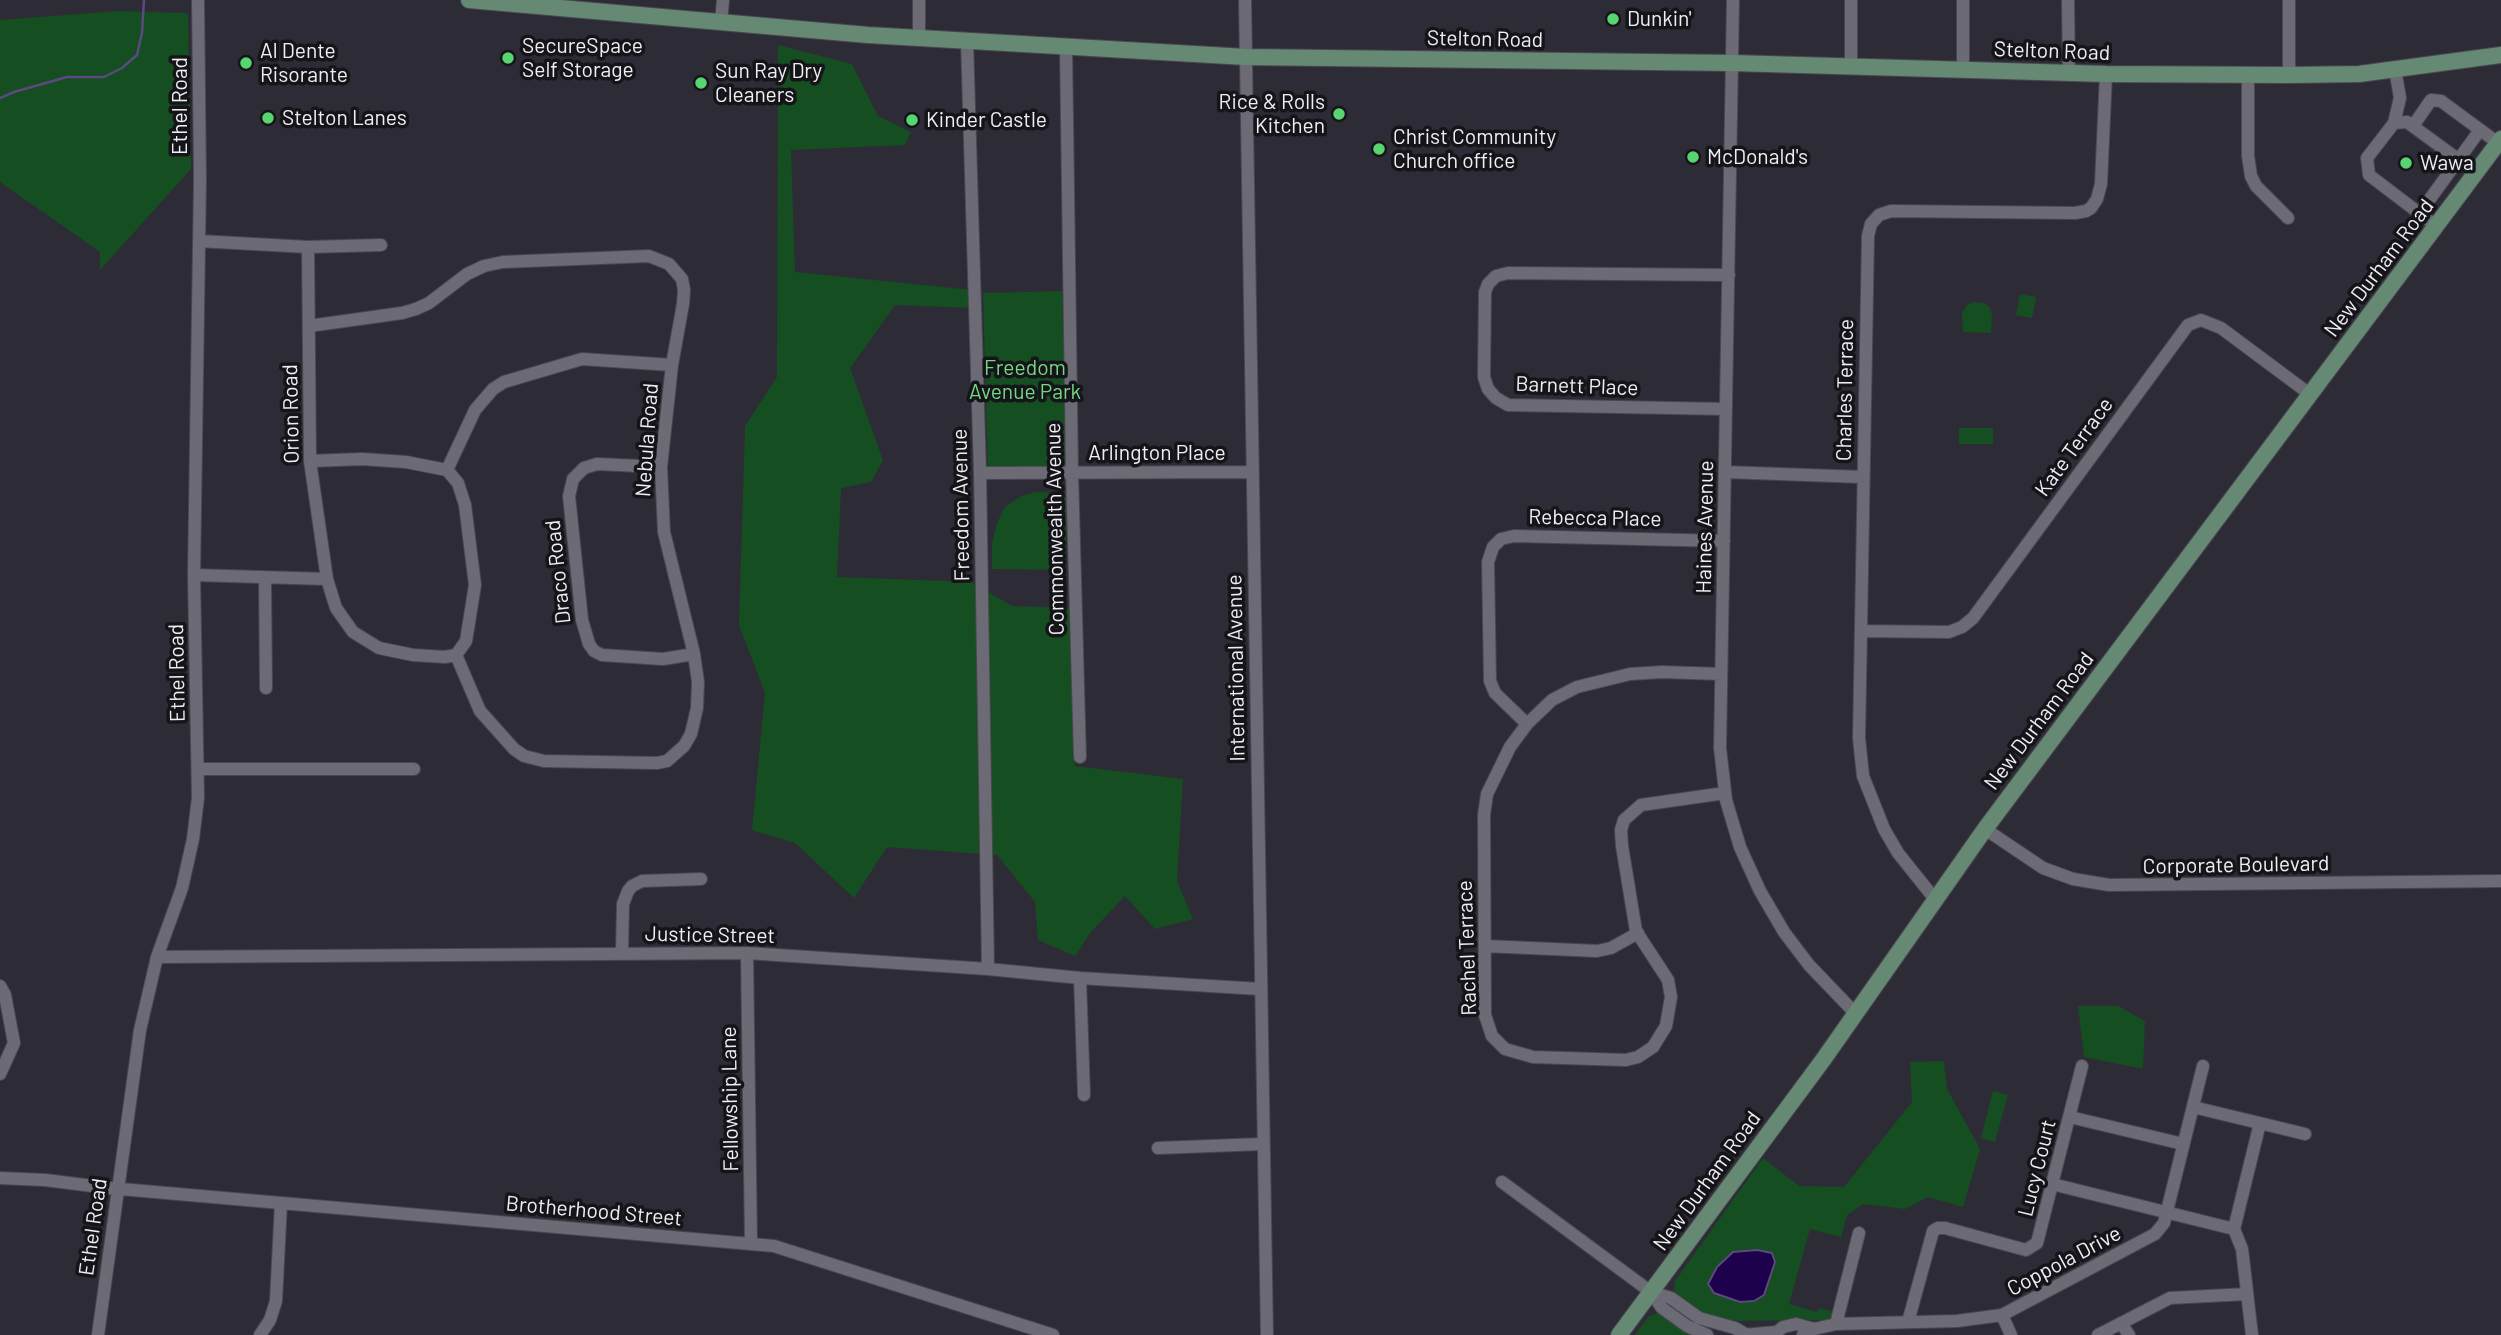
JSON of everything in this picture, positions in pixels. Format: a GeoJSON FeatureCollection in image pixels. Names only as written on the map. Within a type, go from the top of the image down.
{"type":"FeatureCollection","features":[{"type":"Feature","properties":{"kind":"main road","name":"Stelton Road"},"geometry":{"type":"LineString","coordinates":[[469,0],[513,1],[721,23],[919,38],[1246,57],[1733,63],[2106,74],[2289,75],[2359,74],[2501,55]]}},
{"type":"Feature","properties":{"kind":"main road","name":"New Durham Road"},"geometry":{"type":"LineString","coordinates":[[1619,1335],[1856,1014],[1934,898],[2499,141]]}},
{"type":"Feature","properties":{"kind":"street","name":"Ethel Road"},"geometry":{"type":"LineString","coordinates":[[98,1335],[140,1030],[158,957],[182,887],[198,798],[194,575],[199,242],[198,0]]}},
{"type":"Feature","properties":{"kind":"street"},"geometry":{"type":"LineString","coordinates":[[721,23],[723,0]]}},
{"type":"Feature","properties":{"kind":"street"},"geometry":{"type":"LineString","coordinates":[[919,0],[919,38]]}},
{"type":"Feature","properties":{"kind":"street","name":"International Avenue"},"geometry":{"type":"LineString","coordinates":[[1245,0],[1267,1335]]}},
{"type":"Feature","properties":{"kind":"street","name":"Haines Avenue"},"geometry":{"type":"LineString","coordinates":[[1733,0],[1720,748],[1725,793],[1741,847],[1760,891],[1784,932],[1809,965],[1856,1014]]}},
{"type":"Feature","properties":{"kind":"street"},"geometry":{"type":"LineString","coordinates":[[1851,0],[1851,66]]}},
{"type":"Feature","properties":{"kind":"street"},"geometry":{"type":"LineString","coordinates":[[1963,0],[1963,69]]}},
{"type":"Feature","properties":{"kind":"street"},"geometry":{"type":"LineString","coordinates":[[2068,0],[2069,72]]}},
{"type":"Feature","properties":{"kind":"street"},"geometry":{"type":"LineString","coordinates":[[2289,0],[2289,75]]}},
{"type":"Feature","properties":{"kind":"street","name":"Freedom Avenue"},"geometry":{"type":"LineString","coordinates":[[967,41],[979,473],[988,968]]}},
{"type":"Feature","properties":{"kind":"street","name":"Commonwealth Avenue"},"geometry":{"type":"LineString","coordinates":[[1066,47],[1072,472],[1080,757]]}},
{"type":"Feature","properties":{"kind":"street"},"geometry":{"type":"LineString","coordinates":[[2395,69],[2400,98],[2394,123],[2367,158],[2369,175],[2436,226]]}},
{"type":"Feature","properties":{"kind":"street","name":"Charles Terrace"},"geometry":{"type":"LineString","coordinates":[[1934,898],[1898,853],[1884,829],[1863,776],[1859,738],[1868,236],[1871,223],[1879,215],[1891,211],[2086,211],[2097,199],[2101,184],[2106,74]]}},
{"type":"Feature","properties":{"kind":"street"},"geometry":{"type":"LineString","coordinates":[[2248,74],[2248,167],[2256,186],[2288,218]]}},
{"type":"Feature","properties":{"kind":"street"},"geometry":{"type":"LineString","coordinates":[[2413,126],[2431,100],[2441,101],[2499,141]]}},
{"type":"Feature","properties":{"kind":"street"},"geometry":{"type":"LineString","coordinates":[[2394,123],[2407,122],[2459,160]]}},
{"type":"Feature","properties":{"kind":"street"},"geometry":{"type":"LineString","coordinates":[[2420,214],[2480,130]]}},
{"type":"Feature","properties":{"kind":"street"},"geometry":{"type":"LineString","coordinates":[[199,242],[308,247],[381,245]]}},
{"type":"Feature","properties":{"kind":"street","name":"Orion Road"},"geometry":{"type":"LineString","coordinates":[[308,247],[310,461],[327,579],[336,608],[344,621],[365,641],[393,652],[445,657],[457,654]]}},
{"type":"Feature","properties":{"kind":"street","name":"Nebula Road"},"geometry":{"type":"LineString","coordinates":[[309,326],[416,309],[429,303],[467,274],[484,266],[503,262],[649,256],[669,264],[677,271],[684,290],[672,365],[661,467],[664,532],[694,654],[698,693],[691,734],[676,755],[667,761],[544,761],[524,756],[514,749],[480,711],[457,654]]}},
{"type":"Feature","properties":{"kind":"street","name":"Barnett Place"},"geometry":{"type":"LineString","coordinates":[[1726,409],[1508,405],[1488,389],[1484,377],[1485,292],[1496,276],[1508,273],[1729,275]]}},
{"type":"Feature","properties":{"kind":"street","name":"Kate Terrace"},"geometry":{"type":"LineString","coordinates":[[1862,631],[1949,632],[1962,627],[1973,618],[2189,326],[2201,320],[2221,328],[2311,395]]}},
{"type":"Feature","properties":{"kind":"street"},"geometry":{"type":"LineString","coordinates":[[447,470],[475,410],[484,398],[504,382],[582,359],[672,365]]}},
{"type":"Feature","properties":{"kind":"street"},"geometry":{"type":"LineString","coordinates":[[310,461],[385,460],[447,470],[458,483],[463,493],[475,569],[474,602],[466,641],[457,654]]}},
{"type":"Feature","properties":{"kind":"street","name":"Draco Road"},"geometry":{"type":"LineString","coordinates":[[661,467],[597,464],[584,468],[573,479],[569,496],[582,620],[589,644],[594,651],[602,655],[663,659],[694,654]]}},
{"type":"Feature","properties":{"kind":"street","name":"Arlington Place"},"geometry":{"type":"LineString","coordinates":[[979,473],[1251,472]]}},
{"type":"Feature","properties":{"kind":"street"},"geometry":{"type":"LineString","coordinates":[[1725,472],[1862,477]]}},
{"type":"Feature","properties":{"kind":"street","name":"Rebecca Place"},"geometry":{"type":"LineString","coordinates":[[1527,724],[1495,693],[1490,681],[1488,562],[1493,547],[1501,539],[1514,536],[1724,541]]}},
{"type":"Feature","properties":{"kind":"street"},"geometry":{"type":"LineString","coordinates":[[194,575],[327,579]]}},
{"type":"Feature","properties":{"kind":"street"},"geometry":{"type":"LineString","coordinates":[[265,579],[266,688]]}},
{"type":"Feature","properties":{"kind":"street","name":"Rachel Terrace"},"geometry":{"type":"LineString","coordinates":[[1721,674],[1630,674],[1577,687],[1552,700],[1527,724],[1510,747],[1487,794],[1484,815],[1485,1015],[1492,1036],[1505,1049],[1533,1058],[1626,1060],[1638,1057],[1653,1047],[1666,1026],[1671,997],[1668,980],[1638,933],[1621,830],[1624,820],[1641,805],[1725,793]]}},
{"type":"Feature","properties":{"kind":"street"},"geometry":{"type":"LineString","coordinates":[[198,769],[414,769]]}},
{"type":"Feature","properties":{"kind":"street","name":"Corporate Boulevard"},"geometry":{"type":"LineString","coordinates":[[1985,829],[2043,868],[2073,879],[2109,885],[2501,881]]}},
{"type":"Feature","properties":{"kind":"street"},"geometry":{"type":"LineString","coordinates":[[622,954],[623,904],[632,886],[642,881],[701,879]]}},
{"type":"Feature","properties":{"kind":"street"},"geometry":{"type":"LineString","coordinates":[[1485,946],[1597,951],[1611,948],[1638,933]]}},
{"type":"Feature","properties":{"kind":"street","name":"Justice Street"},"geometry":{"type":"LineString","coordinates":[[158,957],[747,953],[1261,989]]}},
{"type":"Feature","properties":{"kind":"street","name":"Fellowship Lane"},"geometry":{"type":"LineString","coordinates":[[747,953],[751,1244]]}},
{"type":"Feature","properties":{"kind":"street"},"geometry":{"type":"LineString","coordinates":[[1080,978],[1084,1095]]}},
{"type":"Feature","properties":{"kind":"street"},"geometry":{"type":"LineString","coordinates":[[0,986],[5,995],[14,1043],[0,1074]]}},
{"type":"Feature","properties":{"kind":"street","name":"Lucy Court"},"geometry":{"type":"LineString","coordinates":[[1908,1322],[1933,1230],[1945,1228],[2021,1249],[2032,1248],[2040,1237],[2082,1066]]}},
{"type":"Feature","properties":{"kind":"street","name":"Coppola Drive"},"geometry":{"type":"LineString","coordinates":[[1651,1292],[1671,1298],[1699,1318],[1735,1328],[1744,1334],[1779,1333],[1783,1327],[1796,1324],[1808,1332],[1836,1324],[1956,1321],[2002,1315],[2160,1229],[2203,1066]]}},
{"type":"Feature","properties":{"kind":"street"},"geometry":{"type":"LineString","coordinates":[[2193,1107],[2305,1134]]}},
{"type":"Feature","properties":{"kind":"street"},"geometry":{"type":"LineString","coordinates":[[2070,1117],[2183,1144]]}},
{"type":"Feature","properties":{"kind":"street"},"geometry":{"type":"LineString","coordinates":[[2252,1335],[2242,1249],[2234,1229],[2260,1123]]}},
{"type":"Feature","properties":{"kind":"street"},"geometry":{"type":"LineString","coordinates":[[1158,1148],[1262,1144]]}},
{"type":"Feature","properties":{"kind":"street","name":"Brotherhood Street"},"geometry":{"type":"LineString","coordinates":[[0,1178],[774,1247],[1053,1335]]}},
{"type":"Feature","properties":{"kind":"street"},"geometry":{"type":"LineString","coordinates":[[1502,1182],[1651,1292],[1661,1308],[1687,1326],[1707,1335]]}},
{"type":"Feature","properties":{"kind":"street"},"geometry":{"type":"LineString","coordinates":[[2052,1184],[2234,1229]]}},
{"type":"Feature","properties":{"kind":"street"},"geometry":{"type":"LineString","coordinates":[[260,1335],[270,1320],[276,1301],[281,1203]]}},
{"type":"Feature","properties":{"kind":"street"},"geometry":{"type":"LineString","coordinates":[[1836,1324],[1859,1233]]}},
{"type":"Feature","properties":{"kind":"street"},"geometry":{"type":"LineString","coordinates":[[2098,1335],[2170,1298],[2247,1294]]}},
{"type":"Feature","properties":{"kind":"street"},"geometry":{"type":"LineString","coordinates":[[2002,1315],[2011,1335]]}},
{"type":"Feature","properties":{"kind":"street"},"geometry":{"type":"LineString","coordinates":[[2121,1323],[2129,1335]]}},
{"type":"Feature","properties":{"kind":"green space"},"geometry":{"type":"Polygon","coordinates":[[[118,11],[188,13],[191,169],[100,270],[100,252],[0,182],[0,20],[118,11]]]}},
{"type":"Feature","properties":{"kind":"green space"},"geometry":{"type":"Polygon","coordinates":[[[778,45],[852,64],[878,116],[911,132],[905,145],[791,150],[795,272],[973,290],[974,308],[895,305],[850,368],[883,460],[871,482],[841,488],[837,577],[971,582],[1012,606],[1071,608],[1075,766],[1183,779],[1177,881],[1193,919],[1155,929],[1125,896],[1091,932],[1075,956],[1038,940],[1035,902],[997,855],[887,847],[854,898],[795,843],[752,830],[765,693],[739,625],[745,426],[777,377],[778,45]]]}},
{"type":"Feature","properties":{"kind":"green space","name":"Freedom Avenue Park"},"geometry":{"type":"Polygon","coordinates":[[[1062,291],[1067,467],[988,469],[983,293],[1062,291]]]}},
{"type":"Feature","properties":{"kind":"green space"},"geometry":{"type":"Polygon","coordinates":[[[2020,294],[2036,297],[2032,318],[2016,315],[2020,294]]]}},
{"type":"Feature","properties":{"kind":"green space"},"geometry":{"type":"Polygon","coordinates":[[[1973,302],[1984,303],[1990,308],[1991,333],[1963,332],[1962,313],[1966,306],[1973,302]]]}},
{"type":"Feature","properties":{"kind":"green space"},"geometry":{"type":"Polygon","coordinates":[[[1959,428],[1993,428],[1993,444],[1959,444],[1959,428]]]}},
{"type":"Feature","properties":{"kind":"green space"},"geometry":{"type":"Polygon","coordinates":[[[1035,492],[1067,493],[1066,570],[992,569],[992,543],[1005,507],[1020,497],[1035,492]]]}},
{"type":"Feature","properties":{"kind":"green space"},"geometry":{"type":"Polygon","coordinates":[[[2078,1006],[2118,1006],[2145,1021],[2143,1069],[2084,1057],[2078,1006]]]}},
{"type":"Feature","properties":{"kind":"green space"},"geometry":{"type":"Polygon","coordinates":[[[1944,1061],[1947,1089],[1980,1149],[1963,1207],[1928,1197],[1905,1209],[1863,1204],[1847,1215],[1841,1237],[1810,1229],[1789,1304],[1817,1312],[1819,1308],[1831,1311],[1833,1315],[1827,1320],[1726,1321],[1696,1311],[1680,1298],[1674,1291],[1675,1281],[1763,1158],[1799,1186],[1844,1187],[1912,1102],[1910,1062],[1944,1061]]]}},
{"type":"Feature","properties":{"kind":"green space"},"geometry":{"type":"Polygon","coordinates":[[[1993,1091],[2008,1095],[1995,1142],[1981,1138],[1993,1091]]]}},
{"type":"Feature","properties":{"kind":"green space"},"geometry":{"type":"Polygon","coordinates":[[[1661,1314],[1696,1335],[1635,1335],[1649,1316],[1661,1314]]]}},
{"type":"Feature","properties":{"kind":"shaded area"},"geometry":{"type":"Polygon","coordinates":[[[1757,1250],[1772,1253],[1775,1262],[1764,1295],[1754,1301],[1740,1302],[1714,1293],[1708,1284],[1717,1267],[1733,1252],[1757,1250]]]}},
{"type":"Feature","properties":{"kind":"waterway"},"geometry":{"type":"LineString","coordinates":[[0,98],[67,77],[104,77],[122,68],[137,55],[142,33],[144,0]]}},
{"type":"Feature","properties":{"kind":"place","name":"Dunkin'"},"geometry":{"type":"Point","coordinates":[1613,19]}},
{"type":"Feature","properties":{"kind":"place","name":"SecureSpace Self Storage"},"geometry":{"type":"Point","coordinates":[508,58]}},
{"type":"Feature","properties":{"kind":"place","name":"Al Dente Risorante"},"geometry":{"type":"Point","coordinates":[246,63]}},
{"type":"Feature","properties":{"kind":"place","name":"Sun Ray Dry Cleaners"},"geometry":{"type":"Point","coordinates":[701,83]}},
{"type":"Feature","properties":{"kind":"place","name":"Rice & Rolls Kitchen"},"geometry":{"type":"Point","coordinates":[1339,114]}},
{"type":"Feature","properties":{"kind":"place","name":"Stelton Lanes"},"geometry":{"type":"Point","coordinates":[268,118]}},
{"type":"Feature","properties":{"kind":"place","name":"Kinder Castle"},"geometry":{"type":"Point","coordinates":[912,120]}},
{"type":"Feature","properties":{"kind":"place","name":"Christ Community Church office"},"geometry":{"type":"Point","coordinates":[1379,149]}},
{"type":"Feature","properties":{"kind":"place","name":"McDonald's"},"geometry":{"type":"Point","coordinates":[1693,157]}},
{"type":"Feature","properties":{"kind":"place","name":"Wawa"},"geometry":{"type":"Point","coordinates":[2406,163]}}]}
